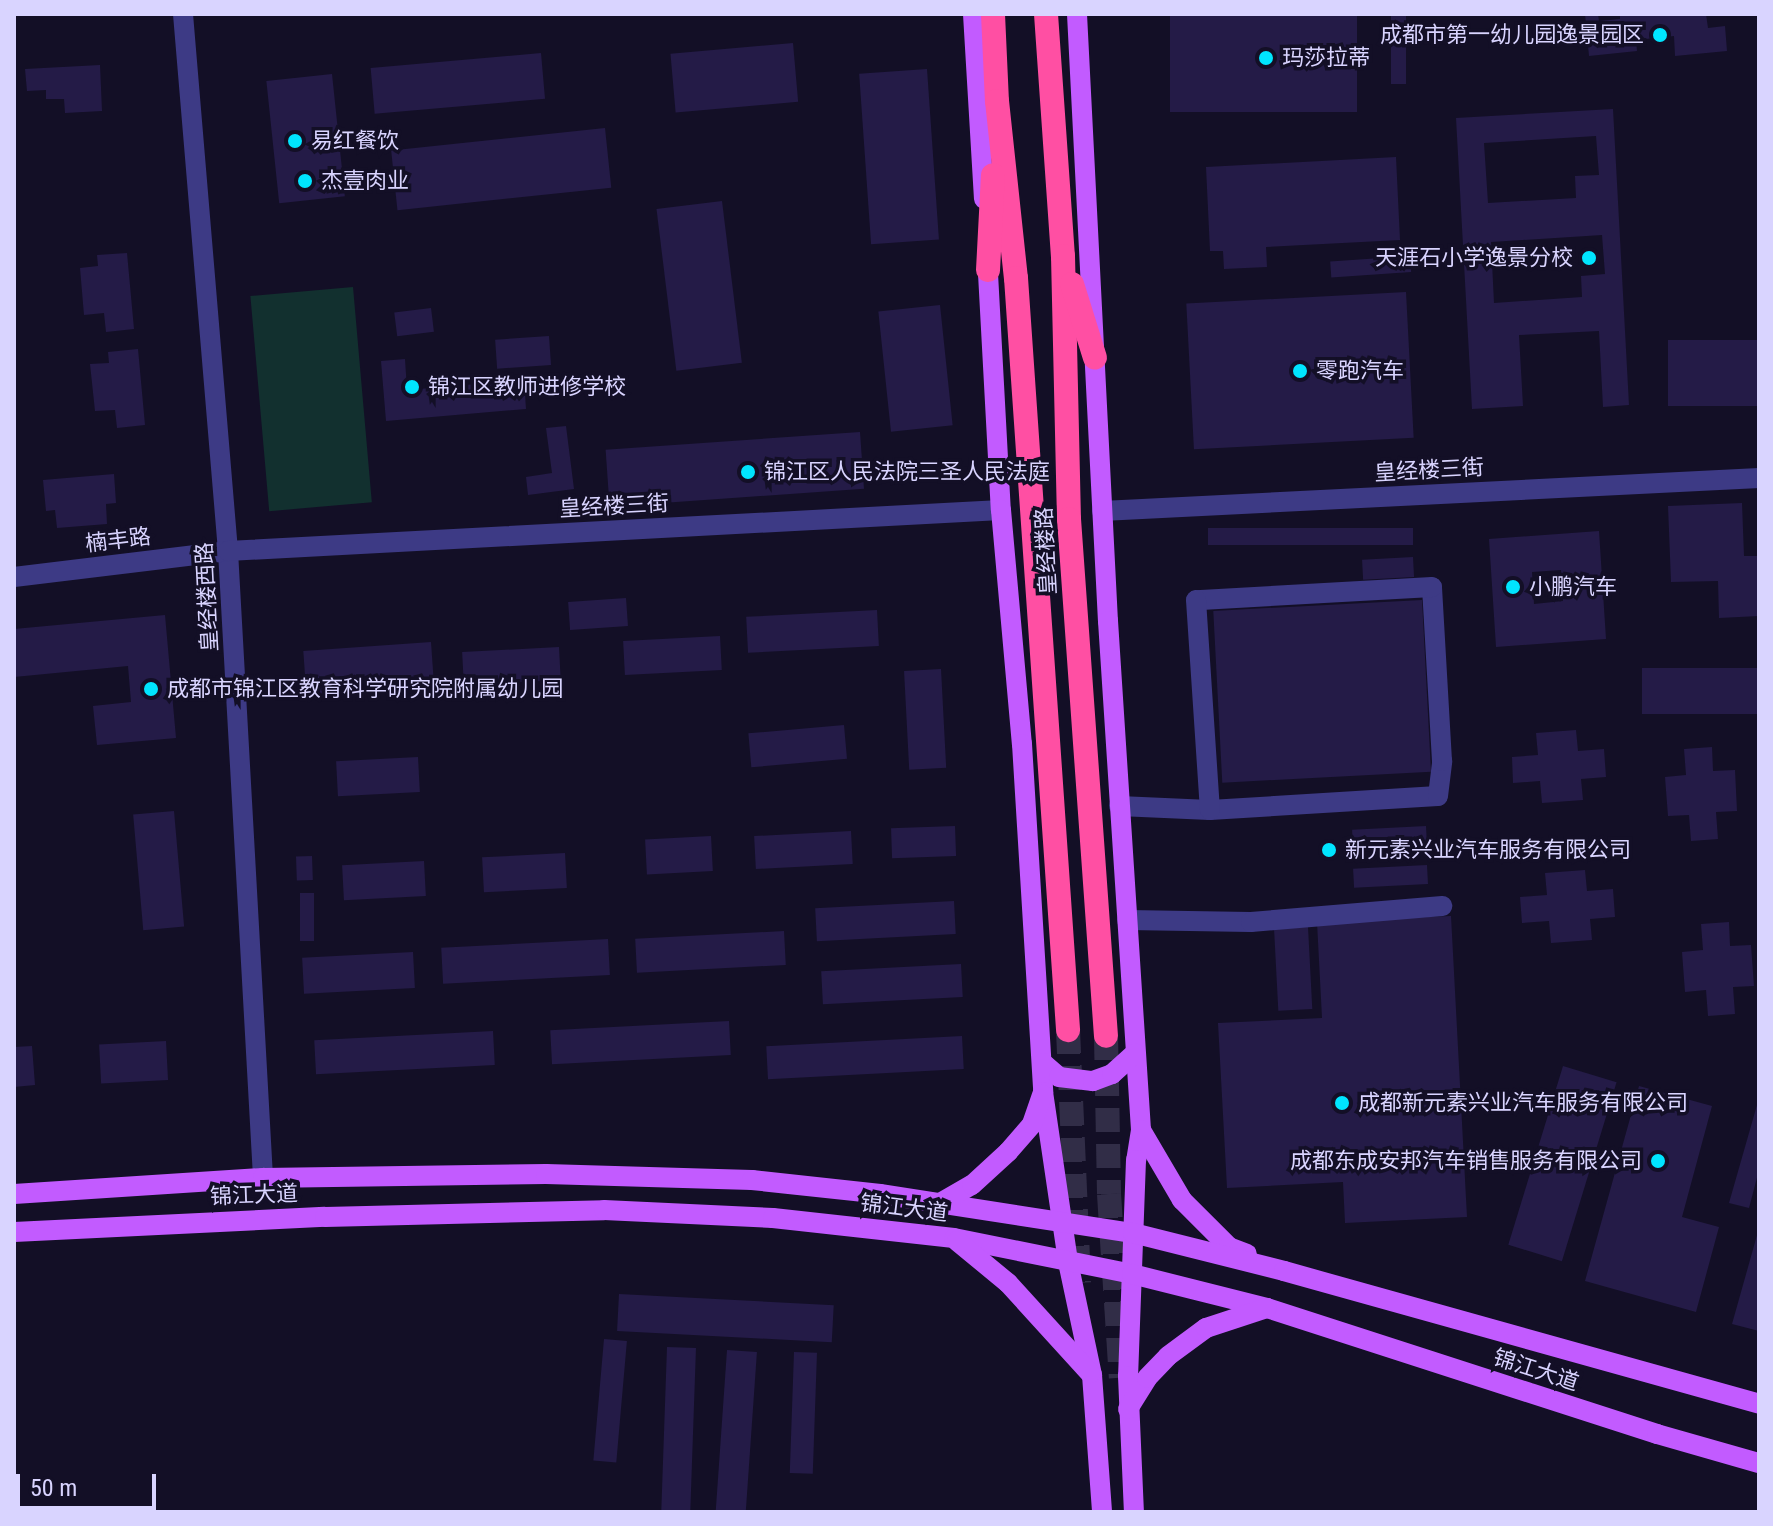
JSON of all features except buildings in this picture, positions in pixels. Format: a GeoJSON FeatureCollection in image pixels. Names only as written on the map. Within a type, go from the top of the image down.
{"type":"FeatureCollection","features":[{"type":"Feature","properties":{"kind":"highway","name":"皇经楼路"},"geometry":{"type":"LineString","coordinates":[[993,14],[997,101],[1016,278],[1068,1030]]}},
{"type":"Feature","properties":{"kind":"highway","name":"皇经楼路"},"geometry":{"type":"LineString","coordinates":[[1046,14],[1063,256],[1069,519],[1106,1036]]}},
{"type":"Feature","properties":{"kind":"highway"},"geometry":{"type":"LineString","coordinates":[[988,270],[997,101]]}},
{"type":"Feature","properties":{"kind":"highway"},"geometry":{"type":"LineString","coordinates":[[1063,256],[1095,358]]}},
{"type":"Feature","properties":{"kind":"main road"},"geometry":{"type":"LineString","coordinates":[[973,14],[1001,510],[1022,744],[1043,1092],[1060,1219],[1092,1375],[1102,1512]]}},
{"type":"Feature","properties":{"kind":"main road"},"geometry":{"type":"LineString","coordinates":[[1077,14],[1102,511],[1141,1130],[1136,1160],[1128,1409],[1134,1512]]}},
{"type":"Feature","properties":{"kind":"main road"},"geometry":{"type":"LineString","coordinates":[[1043,1063],[1059,1077],[1093,1081],[1112,1074],[1135,1053]]}},
{"type":"Feature","properties":{"kind":"main road"},"geometry":{"type":"LineString","coordinates":[[942,1202],[972,1185],[1008,1152],[1032,1124],[1043,1092]]}},
{"type":"Feature","properties":{"kind":"main road"},"geometry":{"type":"LineString","coordinates":[[1141,1130],[1182,1200],[1229,1247],[1284,1271]]}},
{"type":"Feature","properties":{"kind":"main road","name":"锦江大道"},"geometry":{"type":"LineString","coordinates":[[14,1194],[263,1178],[546,1174],[752,1180],[942,1202],[1133,1233],[1284,1271],[1759,1404]]}},
{"type":"Feature","properties":{"kind":"main road","name":"锦江大道"},"geometry":{"type":"LineString","coordinates":[[14,1232],[298,1218],[604,1210],[773,1218],[954,1238],[1132,1274],[1267,1308],[1657,1434],[1759,1463]]}},
{"type":"Feature","properties":{"kind":"main road"},"geometry":{"type":"LineString","coordinates":[[954,1238],[1008,1283],[1092,1375]]}},
{"type":"Feature","properties":{"kind":"main road"},"geometry":{"type":"LineString","coordinates":[[1128,1409],[1147,1378],[1168,1356],[1206,1328],[1267,1308]]}},
{"type":"Feature","properties":{"kind":"street","name":"皇经楼西路"},"geometry":{"type":"LineString","coordinates":[[183,14],[228,551],[263,1178]]}},
{"type":"Feature","properties":{"kind":"street","name":"皇经楼三街"},"geometry":{"type":"LineString","coordinates":[[1102,511],[1759,478]]}},
{"type":"Feature","properties":{"kind":"street","name":"皇经楼三街"},"geometry":{"type":"LineString","coordinates":[[228,551],[1001,510]]}},
{"type":"Feature","properties":{"kind":"street","name":"楠丰路"},"geometry":{"type":"LineString","coordinates":[[14,577],[228,551]]}},
{"type":"Feature","properties":{"kind":"street"},"geometry":{"type":"LineString","coordinates":[[1119,806],[1210,810],[1438,796],[1442,761],[1432,587],[1196,600],[1210,810]]}},
{"type":"Feature","properties":{"kind":"street"},"geometry":{"type":"LineString","coordinates":[[1127,920],[1251,922],[1442,906]]}},
{"type":"Feature","properties":{"kind":"green space"},"geometry":{"type":"Polygon","coordinates":[[[353,287],[372,502],[269,511],[250,296],[353,287]]]}},
{"type":"Feature","properties":{"kind":"tunnel"},"geometry":{"type":"LineString","coordinates":[[1068,1030],[1079,1283]]}},
{"type":"Feature","properties":{"kind":"tunnel"},"geometry":{"type":"LineString","coordinates":[[1106,1036],[1109,1194],[1121,1378]]}},
{"type":"Feature","properties":{"kind":"place","name":"成都市第一幼儿园逸景园区"},"geometry":{"type":"Point","coordinates":[1660,35]}},
{"type":"Feature","properties":{"kind":"place","name":"玛莎拉蒂"},"geometry":{"type":"Point","coordinates":[1266,58]}},
{"type":"Feature","properties":{"kind":"place","name":"易红餐饮"},"geometry":{"type":"Point","coordinates":[295,141]}},
{"type":"Feature","properties":{"kind":"place","name":"杰壹肉业"},"geometry":{"type":"Point","coordinates":[305,181]}},
{"type":"Feature","properties":{"kind":"place","name":"天涯石小学逸景分校"},"geometry":{"type":"Point","coordinates":[1589,258]}},
{"type":"Feature","properties":{"kind":"place","name":"零跑汽车"},"geometry":{"type":"Point","coordinates":[1300,371]}},
{"type":"Feature","properties":{"kind":"place","name":"锦江区教师进修学校"},"geometry":{"type":"Point","coordinates":[412,387]}},
{"type":"Feature","properties":{"kind":"place","name":"锦江区人民法院三圣人民法庭"},"geometry":{"type":"Point","coordinates":[748,472]}},
{"type":"Feature","properties":{"kind":"place","name":"小鹏汽车"},"geometry":{"type":"Point","coordinates":[1513,587]}},
{"type":"Feature","properties":{"kind":"place","name":"成都市锦江区教育科学研究院附属幼儿园"},"geometry":{"type":"Point","coordinates":[151,689]}},
{"type":"Feature","properties":{"kind":"place","name":"新元素兴业汽车服务有限公司"},"geometry":{"type":"Point","coordinates":[1329,850]}},
{"type":"Feature","properties":{"kind":"place","name":"成都新元素兴业汽车服务有限公司"},"geometry":{"type":"Point","coordinates":[1342,1103]}},
{"type":"Feature","properties":{"kind":"place","name":"成都东成安邦汽车销售服务有限公司"},"geometry":{"type":"Point","coordinates":[1658,1161]}}]}
